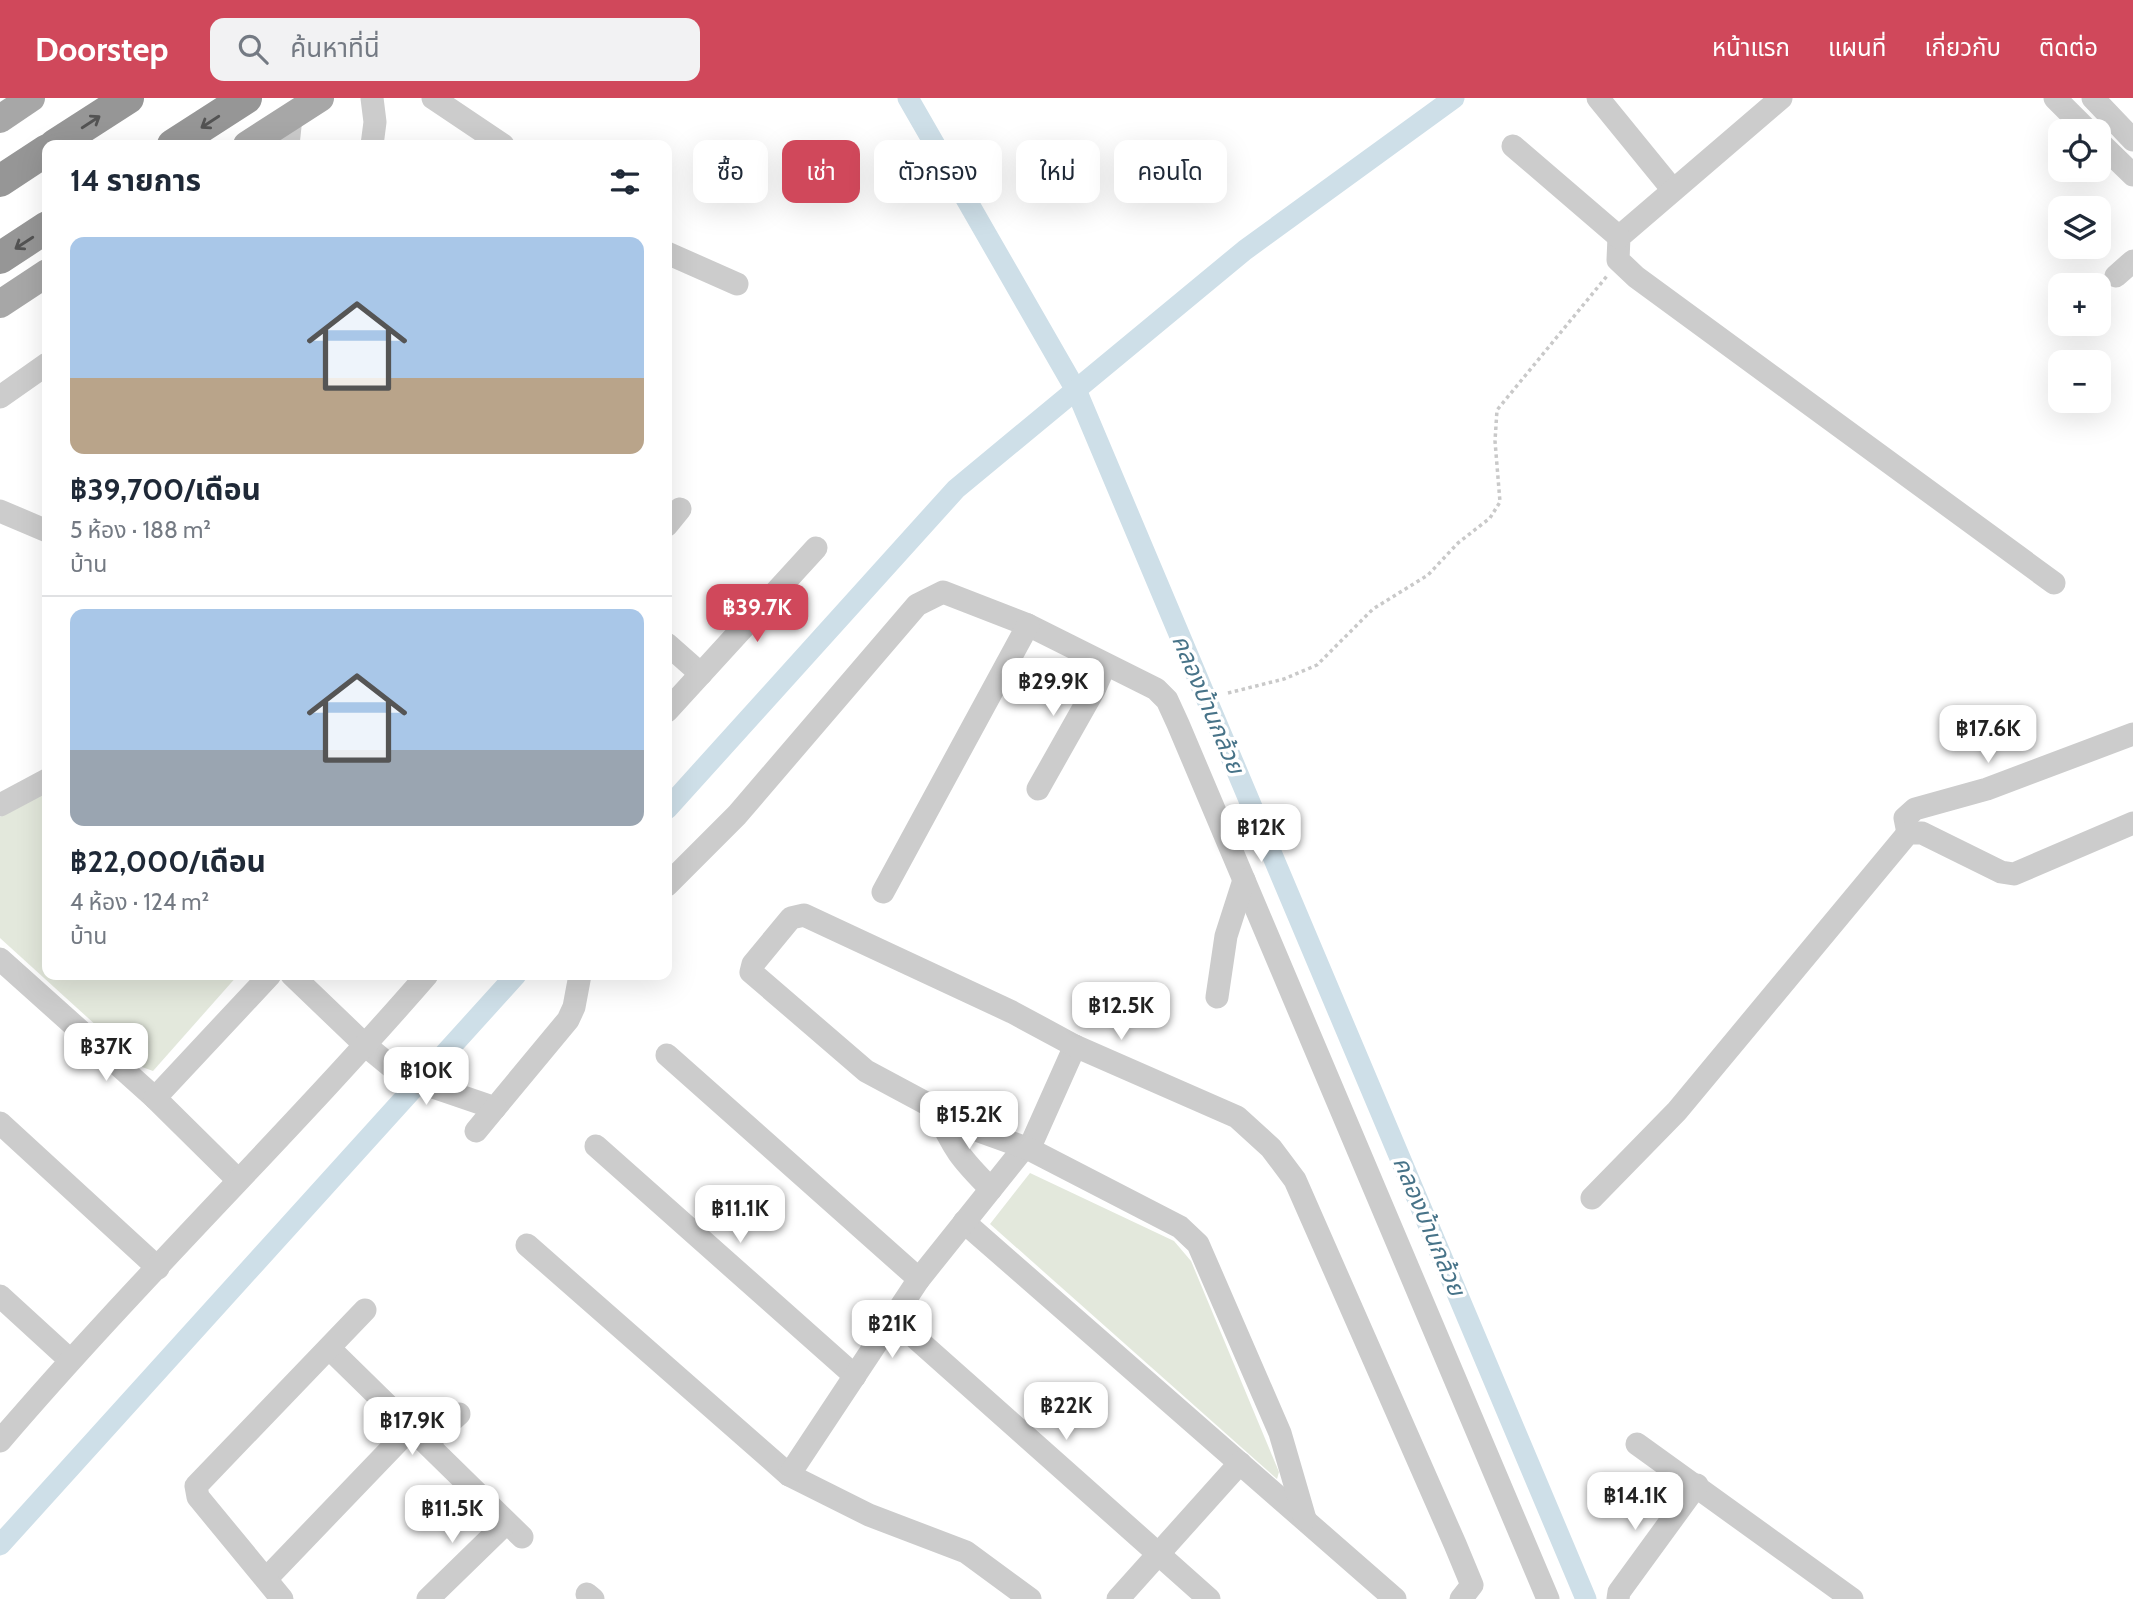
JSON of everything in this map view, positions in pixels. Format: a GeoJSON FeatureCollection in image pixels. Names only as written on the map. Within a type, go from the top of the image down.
{"type":"FeatureCollection","features":[{"type":"Feature","properties":{"kind":"highway"},"geometry":{"type":"LineString","coordinates":[[63,140],[128,98]]}},
{"type":"Feature","properties":{"kind":"highway"},"geometry":{"type":"LineString","coordinates":[[181,140],[246,98]]}},
{"type":"Feature","properties":{"kind":"highway"},"geometry":{"type":"LineString","coordinates":[[0,181],[42,153]]}},
{"type":"Feature","properties":{"kind":"highway"},"geometry":{"type":"LineString","coordinates":[[0,258],[42,230]]}},
{"type":"Feature","properties":{"kind":"main road"},"geometry":{"type":"LineString","coordinates":[[0,119],[31,98]]}},
{"type":"Feature","properties":{"kind":"main road"},"geometry":{"type":"LineString","coordinates":[[255,140],[320,98]]}},
{"type":"Feature","properties":{"kind":"main road"},"geometry":{"type":"LineString","coordinates":[[0,304],[42,276]]}},
{"type":"Feature","properties":{"kind":"street"},"geometry":{"type":"LineString","coordinates":[[372,98],[375,122],[373,140]]}},
{"type":"Feature","properties":{"kind":"street"},"geometry":{"type":"LineString","coordinates":[[433,98],[496,140]]}},
{"type":"Feature","properties":{"kind":"street"},"geometry":{"type":"LineString","coordinates":[[1598,98],[1673,190]]}},
{"type":"Feature","properties":{"kind":"street"},"geometry":{"type":"LineString","coordinates":[[1618,248],[1673,190],[1781,98]]}},
{"type":"Feature","properties":{"kind":"street"},"geometry":{"type":"LineString","coordinates":[[2055,98],[2076,119]]}},
{"type":"Feature","properties":{"kind":"street"},"geometry":{"type":"LineString","coordinates":[[2093,98],[2133,140]]}},
{"type":"Feature","properties":{"kind":"street"},"geometry":{"type":"LineString","coordinates":[[289,140],[291,117]]}},
{"type":"Feature","properties":{"kind":"street"},"geometry":{"type":"LineString","coordinates":[[1513,146],[1618,248],[1636,278],[2053,583]]}},
{"type":"Feature","properties":{"kind":"street"},"geometry":{"type":"LineString","coordinates":[[2111,154],[2133,175]]}},
{"type":"Feature","properties":{"kind":"street"},"geometry":{"type":"LineString","coordinates":[[672,255],[737,284]]}},
{"type":"Feature","properties":{"kind":"street"},"geometry":{"type":"LineString","coordinates":[[0,397],[42,368]]}},
{"type":"Feature","properties":{"kind":"street"},"geometry":{"type":"LineString","coordinates":[[0,510],[42,529]]}},
{"type":"Feature","properties":{"kind":"street"},"geometry":{"type":"LineString","coordinates":[[672,706],[816,548]]}},
{"type":"Feature","properties":{"kind":"street"},"geometry":{"type":"LineString","coordinates":[[672,880],[737,816],[917,605],[943,593],[1028,625],[1156,689],[1167,699],[1548,1599]]}},
{"type":"Feature","properties":{"kind":"street"},"geometry":{"type":"LineString","coordinates":[[883,892],[1028,625]]}},
{"type":"Feature","properties":{"kind":"street"},"geometry":{"type":"LineString","coordinates":[[672,648],[701,674]]}},
{"type":"Feature","properties":{"kind":"street"},"geometry":{"type":"LineString","coordinates":[[1038,789],[1095,688],[1105,665]]}},
{"type":"Feature","properties":{"kind":"street"},"geometry":{"type":"LineString","coordinates":[[1908,833],[1905,818],[1915,809],[1987,789],[2133,734]]}},
{"type":"Feature","properties":{"kind":"street"},"geometry":{"type":"LineString","coordinates":[[0,805],[42,783]]}},
{"type":"Feature","properties":{"kind":"street"},"geometry":{"type":"LineString","coordinates":[[1908,833],[1922,834],[2001,872],[2014,874],[2133,822]]}},
{"type":"Feature","properties":{"kind":"street"},"geometry":{"type":"LineString","coordinates":[[1592,1198],[1677,1111],[1908,833]]}},
{"type":"Feature","properties":{"kind":"street"},"geometry":{"type":"LineString","coordinates":[[1217,997],[1226,936],[1244,880]]}},
{"type":"Feature","properties":{"kind":"street"},"geometry":{"type":"LineString","coordinates":[[1306,1519],[1280,1433],[1198,1244],[1180,1227],[1026,1149],[976,1130],[866,1071],[753,976],[753,964],[791,918],[804,915],[1012,1012],[1075,1046],[1237,1117],[1271,1148],[1296,1180],[1472,1585],[1461,1599]]}},
{"type":"Feature","properties":{"kind":"street"},"geometry":{"type":"LineString","coordinates":[[0,959],[155,1098],[238,1180]]}},
{"type":"Feature","properties":{"kind":"street"},"geometry":{"type":"LineString","coordinates":[[155,1098],[265,980]]}},
{"type":"Feature","properties":{"kind":"street"},"geometry":{"type":"LineString","coordinates":[[297,980],[365,1045],[404,1077],[495,1108]]}},
{"type":"Feature","properties":{"kind":"street"},"geometry":{"type":"LineString","coordinates":[[0,1441],[70,1360],[423,980]]}},
{"type":"Feature","properties":{"kind":"street"},"geometry":{"type":"LineString","coordinates":[[476,1131],[568,1020],[574,1007],[579,980]]}},
{"type":"Feature","properties":{"kind":"street"},"geometry":{"type":"LineString","coordinates":[[789,1475],[919,1279],[1026,1149],[1075,1046]]}},
{"type":"Feature","properties":{"kind":"street"},"geometry":{"type":"LineString","coordinates":[[667,1055],[919,1279]]}},
{"type":"Feature","properties":{"kind":"street"},"geometry":{"type":"LineString","coordinates":[[936,1109],[950,1143],[965,1164],[991,1189]]}},
{"type":"Feature","properties":{"kind":"street"},"geometry":{"type":"LineString","coordinates":[[0,1123],[158,1268]]}},
{"type":"Feature","properties":{"kind":"street"},"geometry":{"type":"LineString","coordinates":[[596,1146],[855,1376]]}},
{"type":"Feature","properties":{"kind":"street"},"geometry":{"type":"LineString","coordinates":[[964,1222],[1395,1599]]}},
{"type":"Feature","properties":{"kind":"street"},"geometry":{"type":"LineString","coordinates":[[527,1245],[789,1475],[869,1515],[966,1552],[1030,1599]]}},
{"type":"Feature","properties":{"kind":"street"},"geometry":{"type":"LineString","coordinates":[[0,1296],[70,1360]]}},
{"type":"Feature","properties":{"kind":"street"},"geometry":{"type":"LineString","coordinates":[[282,1599],[198,1497],[196,1486],[365,1310]]}},
{"type":"Feature","properties":{"kind":"street"},"geometry":{"type":"LineString","coordinates":[[894,1318],[1209,1599]]}},
{"type":"Feature","properties":{"kind":"street"},"geometry":{"type":"LineString","coordinates":[[329,1348],[514,1530],[428,1599]]}},
{"type":"Feature","properties":{"kind":"street"},"geometry":{"type":"LineString","coordinates":[[266,1579],[420,1435],[459,1414]]}},
{"type":"Feature","properties":{"kind":"street"},"geometry":{"type":"LineString","coordinates":[[1637,1444],[1852,1599]]}},
{"type":"Feature","properties":{"kind":"street"},"geometry":{"type":"LineString","coordinates":[[1118,1599],[1240,1462]]}},
{"type":"Feature","properties":{"kind":"street"},"geometry":{"type":"LineString","coordinates":[[1618,1599],[1619,1592],[1697,1485]]}},
{"type":"Feature","properties":{"kind":"path"},"geometry":{"type":"LineString","coordinates":[[1228,692],[1284,680],[1317,665],[1373,609],[1428,575],[1453,547],[1490,518],[1500,502],[1495,441],[1497,410],[1618,248]]}},
{"type":"Feature","properties":{"kind":"shaded area"},"geometry":{"type":"Polygon","coordinates":[[[42,795],[42,976],[0,938],[0,817],[42,795]]]}},
{"type":"Feature","properties":{"kind":"shaded area"},"geometry":{"type":"Polygon","coordinates":[[[46,980],[234,980],[153,1071],[142,1067],[46,980]]]}},
{"type":"Feature","properties":{"kind":"shaded area"},"geometry":{"type":"Polygon","coordinates":[[[1030,1173],[1174,1241],[1191,1261],[1279,1472],[1277,1479],[990,1224],[1030,1173]]]}},
{"type":"Feature","properties":{"kind":"waterway","name":"คลองบ้านกล้วย"},"geometry":{"type":"LineString","coordinates":[[908,98],[1077,392],[1586,1599]]}},
{"type":"Feature","properties":{"kind":"waterway"},"geometry":{"type":"LineString","coordinates":[[672,803],[956,489],[1245,250],[1454,98]]}},
{"type":"Feature","properties":{"kind":"waterway"},"geometry":{"type":"LineString","coordinates":[[0,1545],[511,980]]}}]}
